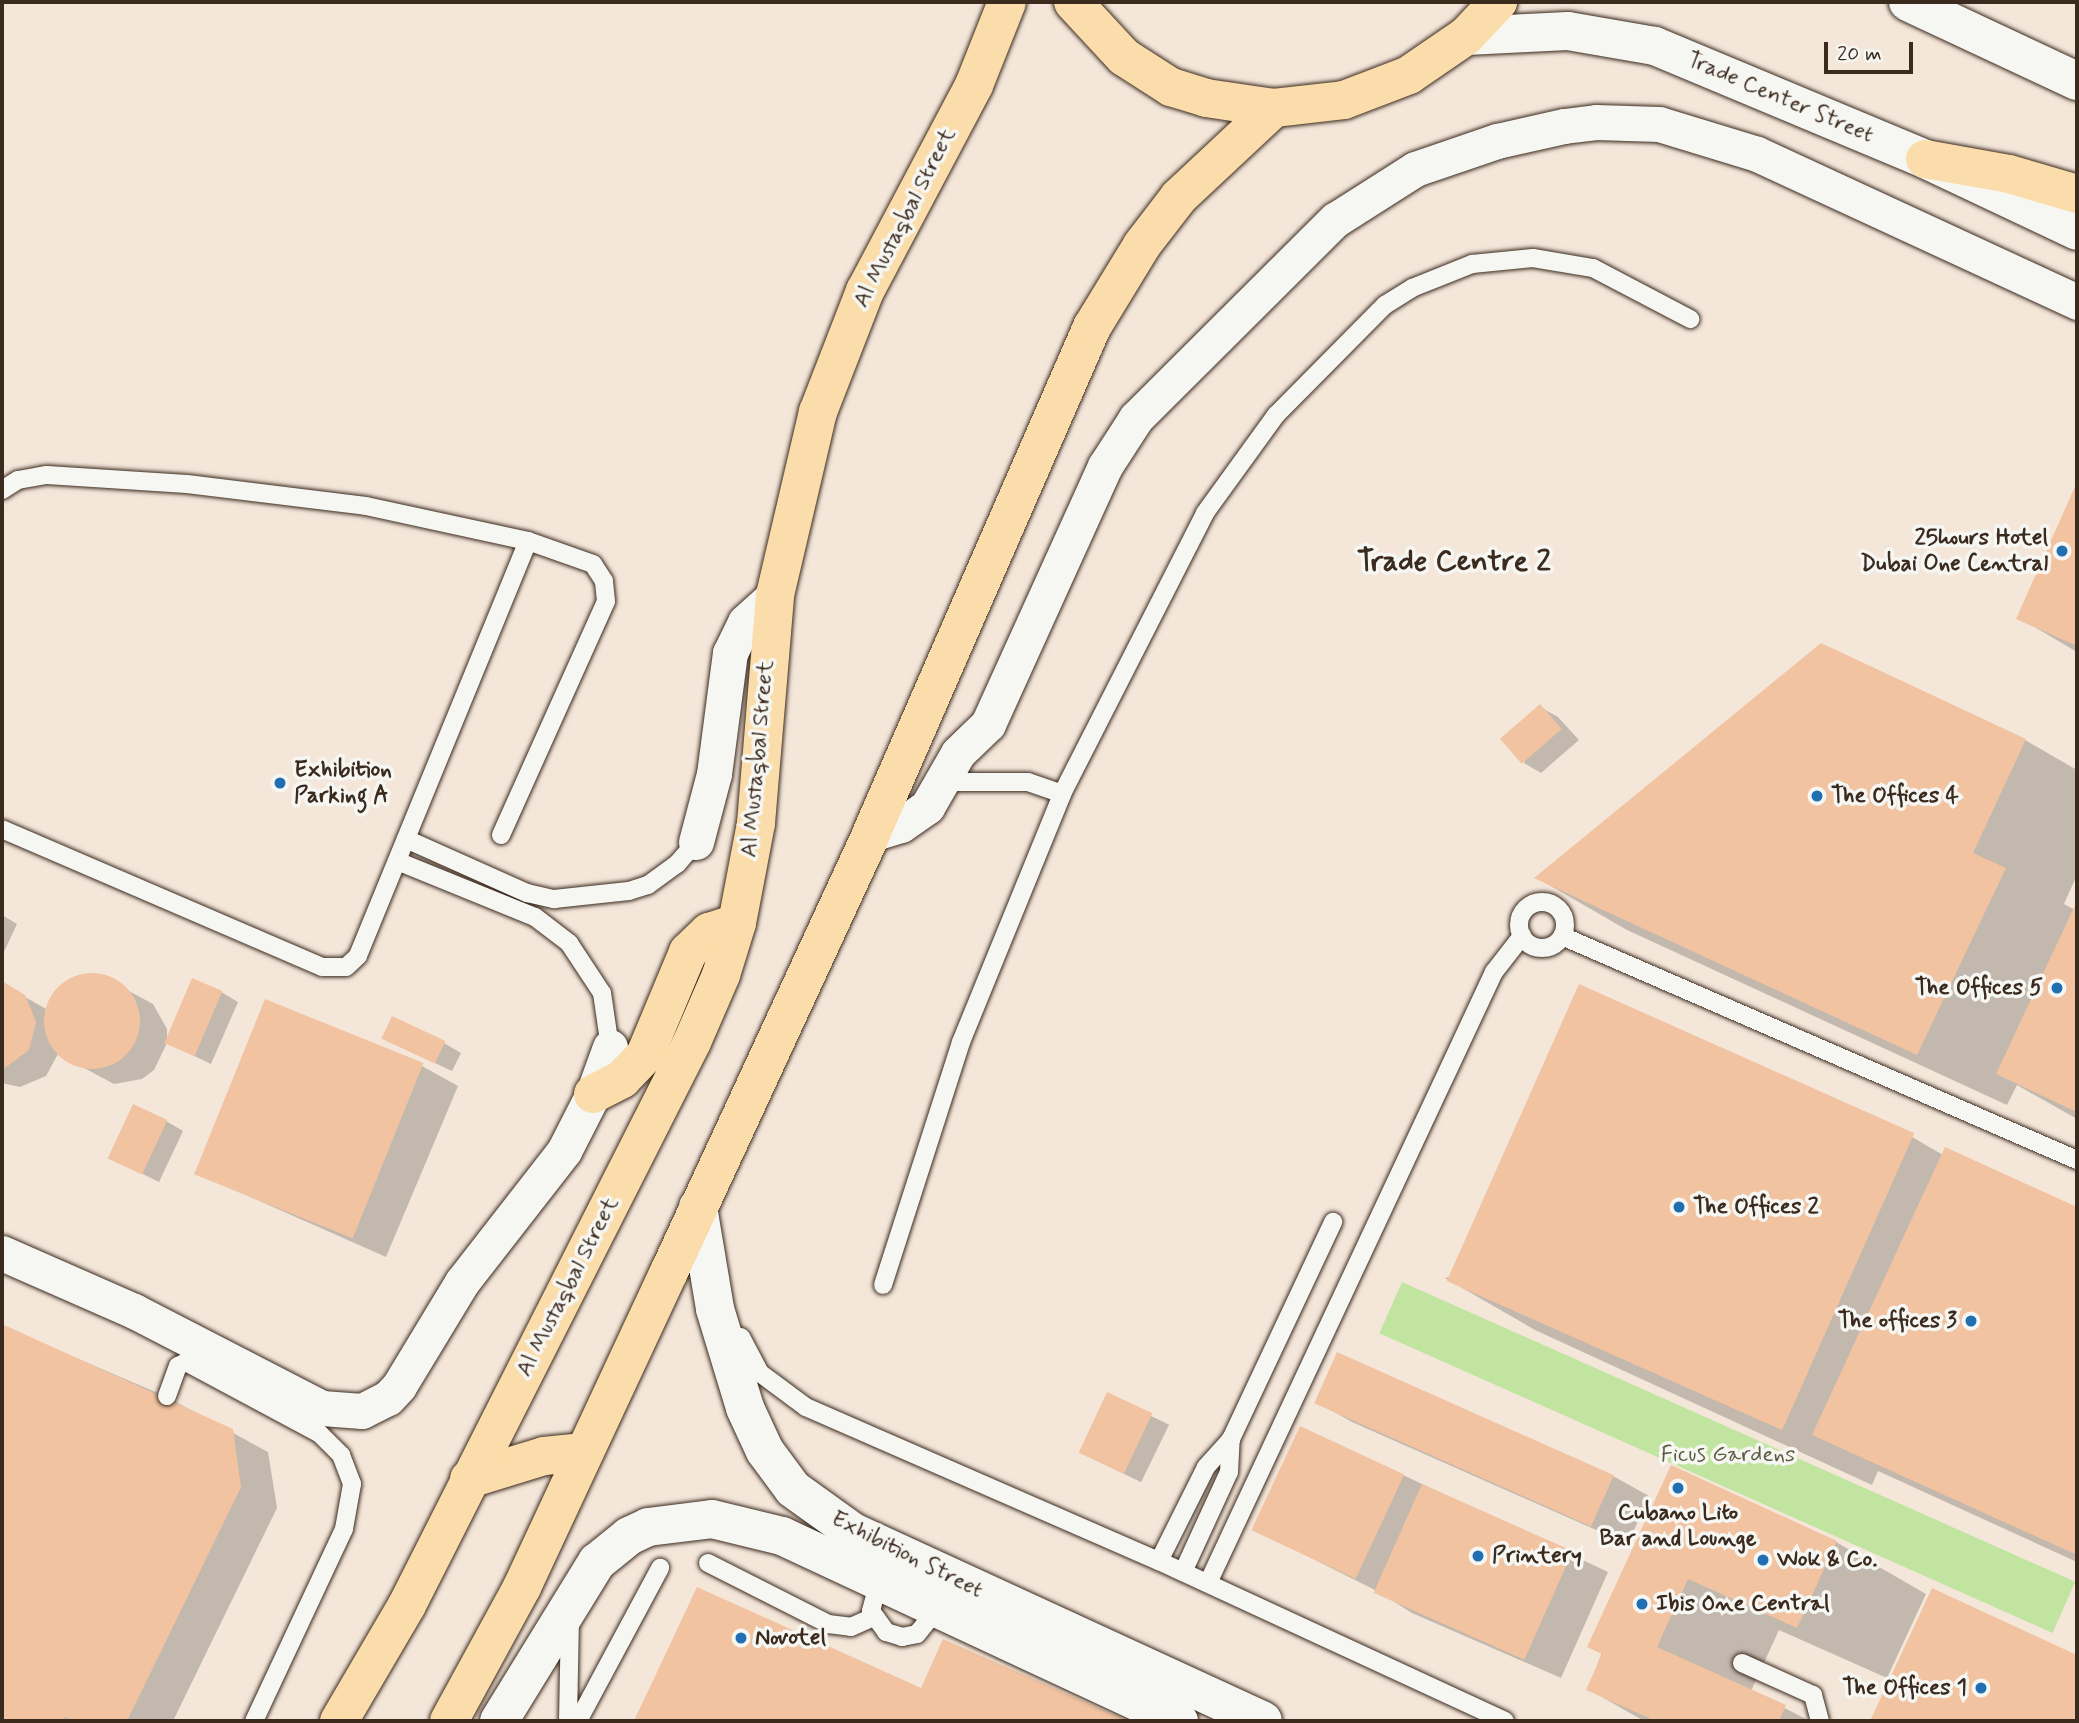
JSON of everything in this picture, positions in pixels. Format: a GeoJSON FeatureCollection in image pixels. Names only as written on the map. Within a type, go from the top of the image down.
{"type":"FeatureCollection","features":[{"type":"Feature","properties":{"kind":"main road","name":"Al Mustaqbal Street"},"geometry":{"type":"LineString","coordinates":[[339,1721],[407,1605],[692,1042],[737,923],[756,823],[775,595],[800,473],[840,351],[892,233],[974,85],[1007,2]]}},
{"type":"Feature","properties":{"kind":"main road"},"geometry":{"type":"LineString","coordinates":[[1073,2],[1124,57],[1171,87],[1206,98],[1274,107],[1343,100],[1377,90],[1439,58],[1466,36],[1498,2]]}},
{"type":"Feature","properties":{"kind":"main road"},"geometry":{"type":"LineString","coordinates":[[449,1721],[522,1587],[871,834],[1092,327],[1115,285],[1179,197],[1274,107]]}},
{"type":"Feature","properties":{"kind":"main road"},"geometry":{"type":"LineString","coordinates":[[1925,159],[2009,174],[2077,194]]}},
{"type":"Feature","properties":{"kind":"main road"},"geometry":{"type":"LineString","coordinates":[[593,1094],[622,1079],[645,1055],[688,952],[709,932],[737,923]]}},
{"type":"Feature","properties":{"kind":"main road"},"geometry":{"type":"LineString","coordinates":[[469,1479],[544,1456],[584,1452]]}},
{"type":"Feature","properties":{"kind":"street"},"geometry":{"type":"LineString","coordinates":[[1908,2],[2077,81]]}},
{"type":"Feature","properties":{"kind":"street","name":"Trade Center Street"},"geometry":{"type":"LineString","coordinates":[[1466,36],[1568,31],[1655,46],[1925,159],[2077,231]]}},
{"type":"Feature","properties":{"kind":"street"},"geometry":{"type":"LineString","coordinates":[[871,834],[915,818],[944,782],[958,753],[994,716],[1105,466],[1136,418],[1328,227],[1375,192],[1415,169],[1497,141],[1564,126],[1595,122],[1659,124],[1757,154],[2077,302]]}},
{"type":"Feature","properties":{"kind":"street"},"geometry":{"type":"LineString","coordinates":[[696,842],[714,774],[730,653],[745,622],[775,595]]}},
{"type":"Feature","properties":{"kind":"street"},"geometry":{"type":"LineString","coordinates":[[2,1253],[134,1311],[321,1408],[362,1411],[388,1398],[399,1386],[462,1282],[564,1151],[593,1094],[610,1047]]}},
{"type":"Feature","properties":{"kind":"street","name":"Exhibition Street"},"geometry":{"type":"LineString","coordinates":[[706,1190],[715,1309],[745,1408],[765,1451],[793,1489],[853,1532],[1263,1721]]}},
{"type":"Feature","properties":{"kind":"street","name":"Exhibition Street"},"geometry":{"type":"LineString","coordinates":[[499,1721],[597,1562],[629,1536],[648,1527],[690,1519],[758,1527],[876,1599],[937,1609],[995,1648],[1059,1677],[1179,1721]]}},
{"type":"Feature","properties":{"kind":"lane"},"geometry":{"type":"LineString","coordinates":[[883,1285],[961,1041],[1062,794],[1205,513],[1276,415],[1385,305],[1412,288],[1461,267],[1533,258],[1594,268],[1690,319]]}},
{"type":"Feature","properties":{"kind":"lane"},"geometry":{"type":"LineString","coordinates":[[2,490],[18,480],[47,475],[187,484],[366,506],[528,541],[593,564],[604,581],[606,601],[502,835]]}},
{"type":"Feature","properties":{"kind":"lane"},"geometry":{"type":"LineString","coordinates":[[2,829],[329,969],[346,967],[358,956],[528,541]]}},
{"type":"Feature","properties":{"kind":"lane"},"geometry":{"type":"LineString","coordinates":[[944,782],[1028,782],[1062,794]]}},
{"type":"Feature","properties":{"kind":"lane"},"geometry":{"type":"LineString","coordinates":[[406,839],[527,893],[554,898],[619,893],[648,884],[677,864],[696,842]]}},
{"type":"Feature","properties":{"kind":"lane"},"geometry":{"type":"LineString","coordinates":[[397,861],[535,918],[569,943],[602,993],[610,1047]]}},
{"type":"Feature","properties":{"kind":"lane"},"geometry":{"type":"LineString","coordinates":[[1208,1583],[1494,972],[1522,936],[1521,915],[1538,902],[1552,904],[1563,915],[1562,936],[1552,945],[1539,948],[1522,936]]}},
{"type":"Feature","properties":{"kind":"lane"},"geometry":{"type":"LineString","coordinates":[[1562,936],[2077,1160]]}},
{"type":"Feature","properties":{"kind":"lane"},"geometry":{"type":"LineString","coordinates":[[706,1190],[741,1340],[774,1387],[806,1407],[1208,1583],[1505,1721]]}},
{"type":"Feature","properties":{"kind":"lane"},"geometry":{"type":"LineString","coordinates":[[1159,1561],[1206,1467],[1231,1439],[1333,1222]]}},
{"type":"Feature","properties":{"kind":"lane"},"geometry":{"type":"LineString","coordinates":[[167,1396],[178,1366],[186,1362],[320,1434],[341,1455],[350,1476],[350,1515],[254,1721]]}},
{"type":"Feature","properties":{"kind":"lane"},"geometry":{"type":"LineString","coordinates":[[1183,1572],[1229,1472],[1231,1439]]}},
{"type":"Feature","properties":{"kind":"lane"},"geometry":{"type":"LineString","coordinates":[[708,1563],[828,1624],[851,1627],[876,1599]]}},
{"type":"Feature","properties":{"kind":"lane"},"geometry":{"type":"LineString","coordinates":[[579,1721],[660,1568]]}},
{"type":"Feature","properties":{"kind":"lane"},"geometry":{"type":"LineString","coordinates":[[568,1721],[570,1605]]}},
{"type":"Feature","properties":{"kind":"lane"},"geometry":{"type":"LineString","coordinates":[[1742,1663],[1813,1695],[1820,1721]]}},
{"type":"Feature","properties":{"kind":"green space","name":"Ficus Gardens"},"geometry":{"type":"Polygon","coordinates":[[[1402,1282],[2075,1582],[2053,1633],[1379,1333],[1402,1282]]]}},
{"type":"Feature","properties":{"kind":"building","name":"25hours Hotel Dubai One Central"},"geometry":{"type":"Polygon","coordinates":[[[2077,482],[2077,646],[2016,619],[2077,482]]]}},
{"type":"Feature","properties":{"kind":"building","name":"The Offices 4"},"geometry":{"type":"Polygon","coordinates":[[[1821,643],[2026,739],[1973,853],[2006,868],[1917,1055],[1534,878],[1821,643]]]}},
{"type":"Feature","properties":{"kind":"building"},"geometry":{"type":"Polygon","coordinates":[[[1540,704],[1562,729],[1522,764],[1500,739],[1540,704]]]}},
{"type":"Feature","properties":{"kind":"building","name":"The Offices 5"},"geometry":{"type":"Polygon","coordinates":[[[2077,901],[2077,1112],[1996,1074],[2077,901]]]}},
{"type":"Feature","properties":{"kind":"building"},"geometry":{"type":"Polygon","coordinates":[[[92,973],[110,976],[126,987],[137,1003],[140,1021],[137,1039],[126,1055],[110,1066],[92,1069],[74,1066],[58,1055],[47,1039],[44,1021],[47,1003],[58,987],[74,976],[92,973]]]}},
{"type":"Feature","properties":{"kind":"building"},"geometry":{"type":"Polygon","coordinates":[[[192,978],[222,991],[195,1056],[164,1043],[192,978]]]}},
{"type":"Feature","properties":{"kind":"building"},"geometry":{"type":"Polygon","coordinates":[[[2,981],[25,995],[36,1022],[29,1050],[2,1070],[2,981]]]}},
{"type":"Feature","properties":{"kind":"building","name":"The Offices 2"},"geometry":{"type":"Polygon","coordinates":[[[1579,984],[1914,1133],[1782,1430],[1447,1281],[1579,984]]]}},
{"type":"Feature","properties":{"kind":"building"},"geometry":{"type":"Polygon","coordinates":[[[265,999],[424,1063],[353,1238],[194,1174],[265,999]]]}},
{"type":"Feature","properties":{"kind":"building"},"geometry":{"type":"Polygon","coordinates":[[[392,1016],[445,1041],[435,1064],[381,1039],[392,1016]]]}},
{"type":"Feature","properties":{"kind":"building"},"geometry":{"type":"Polygon","coordinates":[[[133,1104],[167,1120],[142,1174],[108,1158],[133,1104]]]}},
{"type":"Feature","properties":{"kind":"building","name":"The offices 3"},"geometry":{"type":"Polygon","coordinates":[[[1945,1147],[2077,1207],[2077,1555],[1812,1435],[1945,1147]]]}},
{"type":"Feature","properties":{"kind":"building"},"geometry":{"type":"Polygon","coordinates":[[[2,1324],[233,1429],[241,1487],[127,1721],[75,1721],[65,1717],[63,1721],[2,1721],[2,1324]]]}},
{"type":"Feature","properties":{"kind":"building"},"geometry":{"type":"Polygon","coordinates":[[[1337,1352],[1614,1475],[1591,1526],[1314,1403],[1337,1352]]]}},
{"type":"Feature","properties":{"kind":"building"},"geometry":{"type":"Polygon","coordinates":[[[1107,1392],[1152,1413],[1124,1474],[1079,1453],[1107,1392]]]}},
{"type":"Feature","properties":{"kind":"building"},"geometry":{"type":"Polygon","coordinates":[[[1300,1426],[1404,1475],[1356,1579],[1251,1530],[1300,1426]]]}},
{"type":"Feature","properties":{"kind":"building","name":"Ibis One Central"},"geometry":{"type":"Polygon","coordinates":[[[1671,1465],[1837,1541],[1797,1628],[1688,1579],[1657,1647],[1786,1705],[1779,1721],[1656,1721],[1586,1690],[1602,1654],[1587,1647],[1671,1465]]]}},
{"type":"Feature","properties":{"kind":"building"},"geometry":{"type":"Polygon","coordinates":[[[1422,1484],[1573,1551],[1524,1660],[1374,1593],[1422,1484]]]}},
{"type":"Feature","properties":{"kind":"building","name":"Novotel"},"geometry":{"type":"Polygon","coordinates":[[[697,1587],[921,1688],[943,1639],[1128,1721],[634,1721],[697,1587]]]}},
{"type":"Feature","properties":{"kind":"building","name":"The Offices 1"},"geometry":{"type":"Polygon","coordinates":[[[1932,1588],[2077,1655],[2077,1721],[1870,1721],[1932,1588]]]}},
{"type":"Feature","properties":{"kind":"place","name":"25hours Hotel Dubai One Central"},"geometry":{"type":"Point","coordinates":[2062,551]}},
{"type":"Feature","properties":{"kind":"place","name":"Exhibition Parking A"},"geometry":{"type":"Point","coordinates":[280,783]}},
{"type":"Feature","properties":{"kind":"place","name":"The Offices 4"},"geometry":{"type":"Point","coordinates":[1817,796]}},
{"type":"Feature","properties":{"kind":"place","name":"The Offices 5"},"geometry":{"type":"Point","coordinates":[2057,988]}},
{"type":"Feature","properties":{"kind":"place","name":"The Offices 2"},"geometry":{"type":"Point","coordinates":[1679,1207]}},
{"type":"Feature","properties":{"kind":"place","name":"The offices 3"},"geometry":{"type":"Point","coordinates":[1971,1321]}},
{"type":"Feature","properties":{"kind":"place","name":"Cubano Lito Bar and Lounge"},"geometry":{"type":"Point","coordinates":[1678,1488]}},
{"type":"Feature","properties":{"kind":"place","name":"Printery"},"geometry":{"type":"Point","coordinates":[1478,1556]}},
{"type":"Feature","properties":{"kind":"place","name":"Wok & Co."},"geometry":{"type":"Point","coordinates":[1763,1560]}},
{"type":"Feature","properties":{"kind":"place","name":"Ibis One Central"},"geometry":{"type":"Point","coordinates":[1642,1604]}},
{"type":"Feature","properties":{"kind":"place","name":"Novotel"},"geometry":{"type":"Point","coordinates":[741,1638]}},
{"type":"Feature","properties":{"kind":"place","name":"The Offices 1"},"geometry":{"type":"Point","coordinates":[1981,1688]}},
{"type":"Feature","properties":{"kind":"district","name":"Trade Centre 2"},"geometry":{"type":"Point","coordinates":[1454,562]}}]}
